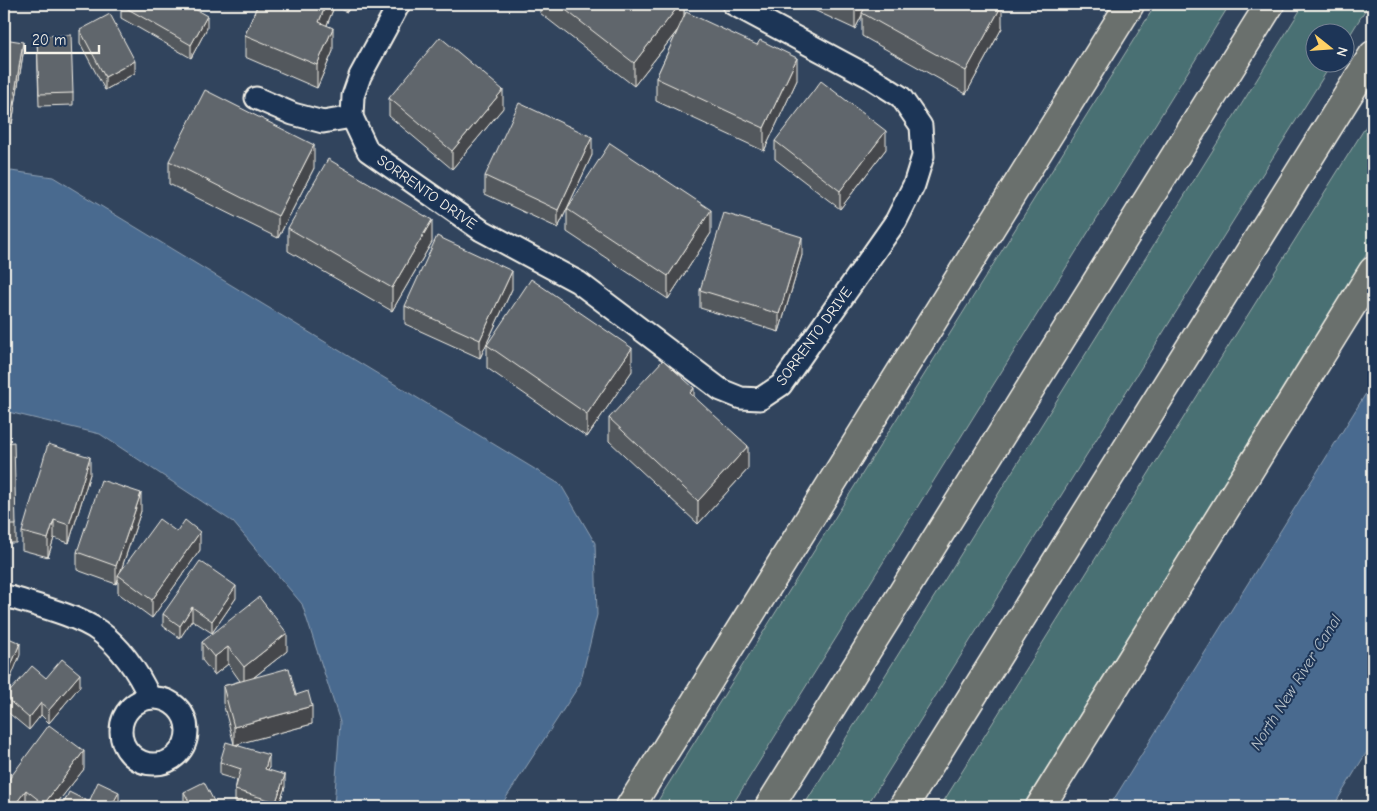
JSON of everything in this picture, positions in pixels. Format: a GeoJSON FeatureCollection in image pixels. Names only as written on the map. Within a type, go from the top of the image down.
{"type":"FeatureCollection","features":[{"type":"Feature","properties":{"kind":"main road"},"geometry":{"type":"LineString","coordinates":[[630,807],[1130,4]]}},
{"type":"Feature","properties":{"kind":"main road"},"geometry":{"type":"LineString","coordinates":[[769,807],[1270,4]]}},
{"type":"Feature","properties":{"kind":"main road"},"geometry":{"type":"LineString","coordinates":[[904,807],[1373,55]]}},
{"type":"Feature","properties":{"kind":"main road"},"geometry":{"type":"LineString","coordinates":[[1040,807],[1373,271]]}},
{"type":"Feature","properties":{"kind":"street"},"geometry":{"type":"LineString","coordinates":[[256,98],[293,114],[323,122],[352,117],[354,96],[360,76],[400,4]]}},
{"type":"Feature","properties":{"kind":"street","name":"SORRENTO DRIVE"},"geometry":{"type":"LineString","coordinates":[[352,117],[368,151],[415,185],[481,230],[578,282],[721,390],[740,398],[760,399],[781,385],[896,221],[914,185],[923,156],[921,126],[901,98],[876,81],[733,4]]}},
{"type":"Feature","properties":{"kind":"street"},"geometry":{"type":"LineString","coordinates":[[4,596],[70,616],[99,630],[123,654],[139,675],[150,698]]}},
{"type":"Feature","properties":{"kind":"green space"},"geometry":{"type":"Polygon","coordinates":[[[1156,4],[1230,4],[731,807],[654,807],[1156,4]]]}},
{"type":"Feature","properties":{"kind":"green space"},"geometry":{"type":"Polygon","coordinates":[[[1304,4],[1369,4],[1354,28],[1354,22],[1304,22],[1304,72],[1326,72],[866,807],[803,807],[1304,4]]]}},
{"type":"Feature","properties":{"kind":"green space"},"geometry":{"type":"Polygon","coordinates":[[[1373,115],[1373,244],[1022,807],[940,807],[1373,115]]]}},
{"type":"Feature","properties":{"kind":"water"},"geometry":{"type":"Polygon","coordinates":[[[4,170],[53,177],[561,485],[595,543],[597,615],[580,684],[500,807],[334,807],[340,722],[302,604],[233,522],[100,434],[4,411],[4,170]]]}},
{"type":"Feature","properties":{"kind":"water","name":"North New River Canal"},"geometry":{"type":"Polygon","coordinates":[[[1373,382],[1373,742],[1333,807],[1109,807],[1373,382]]]}},
{"type":"Feature","properties":{"kind":"building"},"geometry":{"type":"Polygon","coordinates":[[[122,4],[186,4],[207,16],[191,45],[122,4]]]}},
{"type":"Feature","properties":{"kind":"building"},"geometry":{"type":"Polygon","coordinates":[[[258,4],[326,4],[319,22],[333,28],[317,65],[245,35],[258,4]]]}},
{"type":"Feature","properties":{"kind":"building"},"geometry":{"type":"Polygon","coordinates":[[[558,4],[680,4],[634,63],[558,4]]]}},
{"type":"Feature","properties":{"kind":"building"},"geometry":{"type":"Polygon","coordinates":[[[867,4],[1002,5],[966,71],[862,13],[867,4]]]}},
{"type":"Feature","properties":{"kind":"building"},"geometry":{"type":"Polygon","coordinates":[[[686,12],[757,45],[760,40],[797,58],[764,128],[656,78],[686,12]]]}},
{"type":"Feature","properties":{"kind":"building"},"geometry":{"type":"Polygon","coordinates":[[[110,14],[135,61],[105,77],[80,30],[110,14]]]}},
{"type":"Feature","properties":{"kind":"building"},"geometry":{"type":"Polygon","coordinates":[[[71,35],[73,93],[39,94],[37,36],[71,35]]]}},
{"type":"Feature","properties":{"kind":"building"},"geometry":{"type":"Polygon","coordinates":[[[440,37],[503,90],[452,151],[389,98],[440,37]]]}},
{"type":"Feature","properties":{"kind":"building"},"geometry":{"type":"Polygon","coordinates":[[[4,39],[23,42],[12,112],[4,111],[4,39]]]}},
{"type":"Feature","properties":{"kind":"building"},"geometry":{"type":"Polygon","coordinates":[[[821,81],[886,131],[840,191],[775,141],[821,81]]]}},
{"type":"Feature","properties":{"kind":"building"},"geometry":{"type":"Polygon","coordinates":[[[205,90],[314,145],[278,216],[169,161],[205,90]]]}},
{"type":"Feature","properties":{"kind":"building"},"geometry":{"type":"Polygon","coordinates":[[[519,103],[592,137],[558,210],[485,176],[519,103]]]}},
{"type":"Feature","properties":{"kind":"building"},"geometry":{"type":"Polygon","coordinates":[[[610,143],[711,210],[668,276],[567,209],[610,143]]]}},
{"type":"Feature","properties":{"kind":"building"},"geometry":{"type":"Polygon","coordinates":[[[328,159],[432,220],[392,288],[288,228],[328,159]]]}},
{"type":"Feature","properties":{"kind":"building"},"geometry":{"type":"Polygon","coordinates":[[[724,213],[802,237],[779,314],[700,290],[724,213]]]}},
{"type":"Feature","properties":{"kind":"building"},"geometry":{"type":"Polygon","coordinates":[[[437,236],[512,271],[480,340],[405,306],[437,236]]]}},
{"type":"Feature","properties":{"kind":"building"},"geometry":{"type":"Polygon","coordinates":[[[531,279],[632,348],[587,414],[487,345],[531,279]]]}},
{"type":"Feature","properties":{"kind":"building"},"geometry":{"type":"Polygon","coordinates":[[[663,360],[694,388],[690,393],[748,446],[698,501],[609,418],[663,360]]]}},
{"type":"Feature","properties":{"kind":"building"},"geometry":{"type":"Polygon","coordinates":[[[14,442],[16,525],[4,525],[4,443],[14,442]]]}},
{"type":"Feature","properties":{"kind":"building"},"geometry":{"type":"Polygon","coordinates":[[[48,444],[90,457],[69,525],[54,520],[48,539],[22,532],[48,444]]]}},
{"type":"Feature","properties":{"kind":"building"},"geometry":{"type":"Polygon","coordinates":[[[101,480],[141,493],[116,566],[77,552],[101,480]]]}},
{"type":"Feature","properties":{"kind":"building"},"geometry":{"type":"Polygon","coordinates":[[[159,519],[177,532],[185,520],[200,532],[152,600],[118,575],[159,519]]]}},
{"type":"Feature","properties":{"kind":"building"},"geometry":{"type":"Polygon","coordinates":[[[200,561],[236,586],[212,621],[192,607],[180,626],[163,614],[200,561]]]}},
{"type":"Feature","properties":{"kind":"building"},"geometry":{"type":"Polygon","coordinates":[[[259,597],[287,633],[244,667],[228,647],[214,657],[202,642],[259,597]]]}},
{"type":"Feature","properties":{"kind":"building"},"geometry":{"type":"Polygon","coordinates":[[[4,636],[20,643],[4,683],[4,636]]]}},
{"type":"Feature","properties":{"kind":"building"},"geometry":{"type":"Polygon","coordinates":[[[62,659],[80,674],[49,710],[41,703],[29,718],[5,697],[32,666],[46,678],[62,659]]]}},
{"type":"Feature","properties":{"kind":"building"},"geometry":{"type":"Polygon","coordinates":[[[289,668],[296,695],[308,691],[312,706],[234,727],[223,686],[289,668]]]}},
{"type":"Feature","properties":{"kind":"building"},"geometry":{"type":"Polygon","coordinates":[[[49,725],[84,751],[44,804],[26,790],[14,806],[4,798],[4,786],[49,725]]]}},
{"type":"Feature","properties":{"kind":"building"},"geometry":{"type":"Polygon","coordinates":[[[226,742],[269,755],[265,769],[285,775],[276,802],[235,790],[241,769],[220,762],[226,742]]]}},
{"type":"Feature","properties":{"kind":"building"},"geometry":{"type":"Polygon","coordinates":[[[98,782],[119,792],[111,807],[62,807],[69,792],[89,802],[98,782]]]}},
{"type":"Feature","properties":{"kind":"building"},"geometry":{"type":"Polygon","coordinates":[[[204,782],[217,807],[192,807],[184,792],[204,782]]]}},
{"type":"Feature","properties":{"kind":"building"},"geometry":{"type":"Polygon","coordinates":[[[127,803],[167,807],[127,807],[127,803]]]}}]}
